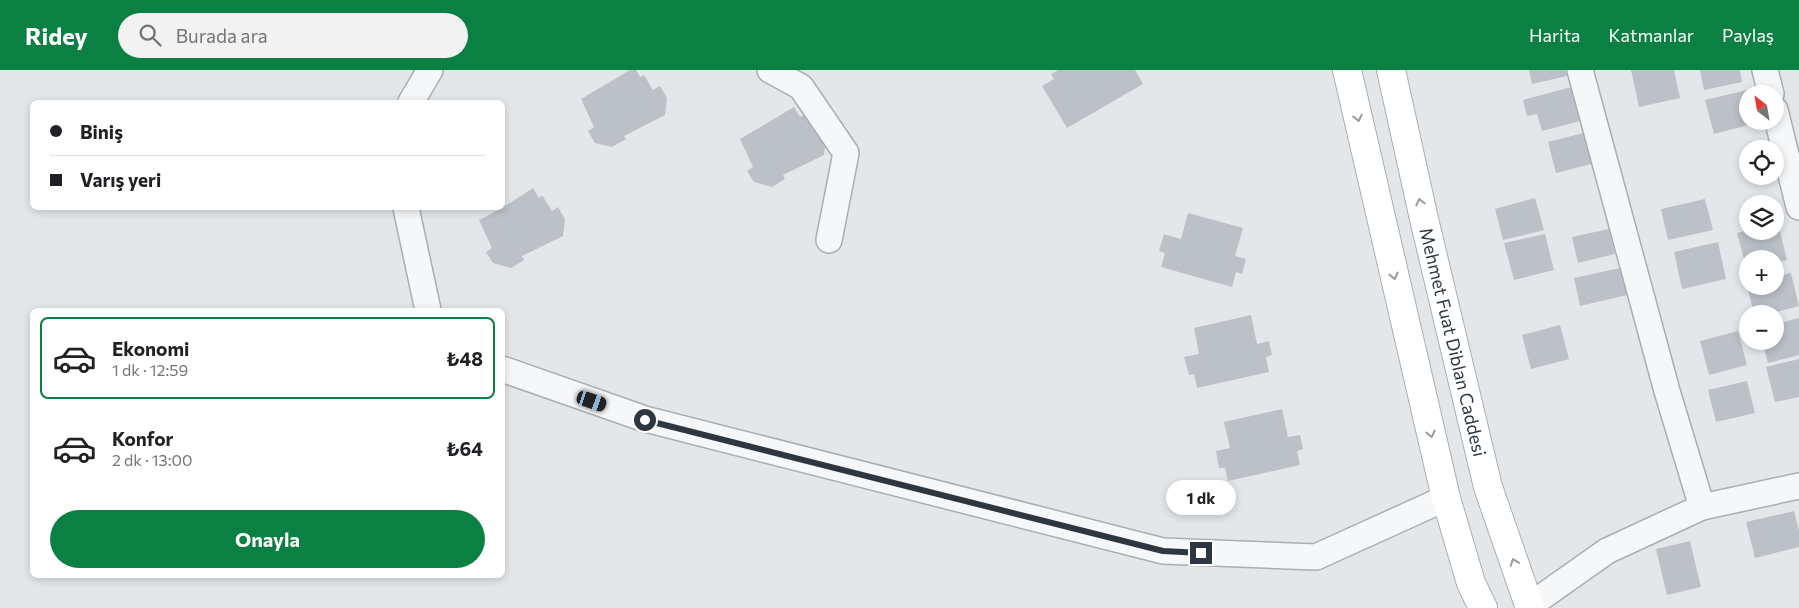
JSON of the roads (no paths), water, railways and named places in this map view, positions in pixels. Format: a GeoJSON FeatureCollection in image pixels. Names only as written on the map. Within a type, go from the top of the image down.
{"type":"FeatureCollection","features":[{"type":"Feature","properties":{"kind":"main road"},"geometry":{"type":"LineString","coordinates":[[1347,70],[1446,498],[1471,583],[1483,608]]}},
{"type":"Feature","properties":{"kind":"main road","name":"Mehmet Fuat Diblan Caddesi"},"geometry":{"type":"LineString","coordinates":[[1390,70],[1488,487],[1530,607]]}},
{"type":"Feature","properties":{"kind":"street"},"geometry":{"type":"LineString","coordinates":[[412,100],[430,70]]}},
{"type":"Feature","properties":{"kind":"street"},"geometry":{"type":"LineString","coordinates":[[770,70],[801,87],[846,153],[829,240]]}},
{"type":"Feature","properties":{"kind":"street"},"geometry":{"type":"LineString","coordinates":[[1580,70],[1667,391],[1702,507]]}},
{"type":"Feature","properties":{"kind":"street"},"geometry":{"type":"LineString","coordinates":[[1765,70],[1769,85]]}},
{"type":"Feature","properties":{"kind":"street"},"geometry":{"type":"LineString","coordinates":[[1780,130],[1799,207]]}},
{"type":"Feature","properties":{"kind":"street"},"geometry":{"type":"LineString","coordinates":[[406,210],[428,308]]}},
{"type":"Feature","properties":{"kind":"street"},"geometry":{"type":"LineString","coordinates":[[505,370],[645,420],[1163,551],[1316,557],[1446,498]]}},
{"type":"Feature","properties":{"kind":"street"},"geometry":{"type":"LineString","coordinates":[[1530,607],[1606,551],[1702,507],[1799,486]]}}]}
